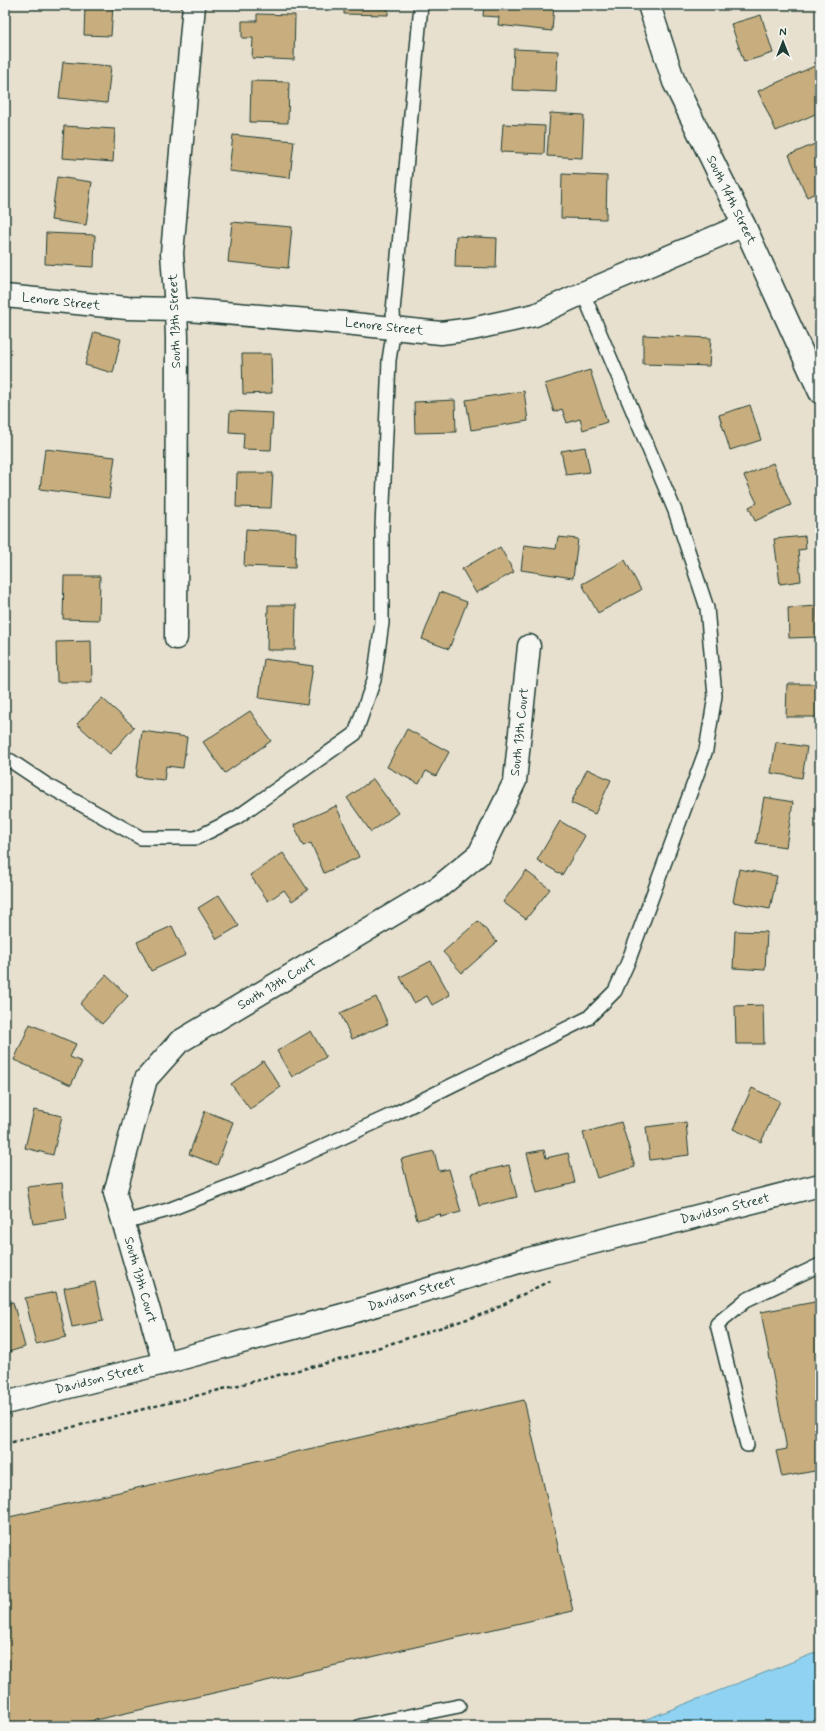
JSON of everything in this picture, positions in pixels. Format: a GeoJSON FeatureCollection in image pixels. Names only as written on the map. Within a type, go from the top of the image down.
{"type":"FeatureCollection","features":[{"type":"Feature","properties":{"kind":"street","name":"South 13th Street"},"geometry":{"type":"LineString","coordinates":[[176,638],[176,309],[172,253],[194,5]]}},
{"type":"Feature","properties":{"kind":"street","name":"South 14th Street"},"geometry":{"type":"LineString","coordinates":[[649,5],[674,82],[744,226],[820,392]]}},
{"type":"Feature","properties":{"kind":"street","name":"Lenore Street"},"geometry":{"type":"LineString","coordinates":[[5,296],[127,308],[176,309],[441,333],[472,329],[535,315],[583,293],[744,226]]}},
{"type":"Feature","properties":{"kind":"street","name":"South 13th Court"},"geometry":{"type":"LineString","coordinates":[[164,1363],[115,1192],[146,1079],[179,1042],[439,887],[479,854],[516,781],[529,646]]}},
{"type":"Feature","properties":{"kind":"street","name":"Davidson Street"},"geometry":{"type":"LineString","coordinates":[[5,1403],[164,1363],[346,1314],[525,1260],[820,1186]]}},
{"type":"Feature","properties":{"kind":"lane"},"geometry":{"type":"LineString","coordinates":[[5,760],[11,761],[50,787],[141,838],[196,838],[236,818],[355,734],[374,680],[382,623],[382,528],[389,360],[394,328],[393,312],[421,5]]}},
{"type":"Feature","properties":{"kind":"lane"},"geometry":{"type":"LineString","coordinates":[[124,1222],[168,1210],[269,1171],[396,1113],[588,1018],[615,992],[628,962],[706,750],[715,696],[707,608],[675,511],[583,293]]}},
{"type":"Feature","properties":{"kind":"lane"},"geometry":{"type":"LineString","coordinates":[[747,1445],[717,1324],[746,1300],[820,1265]]}},
{"type":"Feature","properties":{"kind":"lane"},"geometry":{"type":"LineString","coordinates":[[360,1726],[459,1706]]}},
{"type":"Feature","properties":{"kind":"path"},"geometry":{"type":"LineString","coordinates":[[5,1444],[346,1358],[489,1312],[554,1279]]}},
{"type":"Feature","properties":{"kind":"water"},"geometry":{"type":"Polygon","coordinates":[[[820,1651],[820,1726],[629,1726],[820,1651]]]}},
{"type":"Feature","properties":{"kind":"building"},"geometry":{"type":"Polygon","coordinates":[[[85,5],[113,6],[111,36],[84,35],[85,5]]]}},
{"type":"Feature","properties":{"kind":"building"},"geometry":{"type":"Polygon","coordinates":[[[344,5],[388,5],[388,15],[344,14],[344,5]]]}},
{"type":"Feature","properties":{"kind":"building"},"geometry":{"type":"Polygon","coordinates":[[[484,5],[554,5],[552,31],[498,25],[499,17],[483,16],[484,5]]]}},
{"type":"Feature","properties":{"kind":"building"},"geometry":{"type":"Polygon","coordinates":[[[257,14],[295,15],[294,60],[252,58],[253,38],[242,38],[242,21],[257,21],[257,14]]]}},
{"type":"Feature","properties":{"kind":"building"},"geometry":{"type":"Polygon","coordinates":[[[761,15],[773,53],[744,62],[731,24],[761,15]]]}},
{"type":"Feature","properties":{"kind":"building"},"geometry":{"type":"Polygon","coordinates":[[[514,49],[558,51],[556,92],[512,90],[514,49]]]}},
{"type":"Feature","properties":{"kind":"building"},"geometry":{"type":"Polygon","coordinates":[[[63,62],[111,66],[107,103],[59,98],[63,62]]]}},
{"type":"Feature","properties":{"kind":"building"},"geometry":{"type":"Polygon","coordinates":[[[817,65],[820,72],[820,112],[776,131],[758,91],[817,65]]]}},
{"type":"Feature","properties":{"kind":"building"},"geometry":{"type":"Polygon","coordinates":[[[251,81],[289,82],[288,123],[250,122],[251,81]]]}},
{"type":"Feature","properties":{"kind":"building"},"geometry":{"type":"Polygon","coordinates":[[[550,113],[584,115],[582,158],[547,156],[550,113]]]}},
{"type":"Feature","properties":{"kind":"building"},"geometry":{"type":"Polygon","coordinates":[[[503,124],[545,126],[544,154],[501,152],[503,124]]]}},
{"type":"Feature","properties":{"kind":"building"},"geometry":{"type":"Polygon","coordinates":[[[64,126],[115,129],[113,162],[62,158],[64,126]]]}},
{"type":"Feature","properties":{"kind":"building"},"geometry":{"type":"Polygon","coordinates":[[[233,135],[294,141],[290,178],[229,171],[233,135]]]}},
{"type":"Feature","properties":{"kind":"building"},"geometry":{"type":"Polygon","coordinates":[[[817,143],[820,150],[820,191],[807,197],[789,155],[817,143]]]}},
{"type":"Feature","properties":{"kind":"building"},"geometry":{"type":"Polygon","coordinates":[[[562,174],[607,176],[606,219],[561,218],[562,174]]]}},
{"type":"Feature","properties":{"kind":"building"},"geometry":{"type":"Polygon","coordinates":[[[57,177],[92,182],[86,225],[51,220],[57,177]]]}},
{"type":"Feature","properties":{"kind":"building"},"geometry":{"type":"Polygon","coordinates":[[[232,222],[292,227],[288,268],[228,262],[232,222]]]}},
{"type":"Feature","properties":{"kind":"building"},"geometry":{"type":"Polygon","coordinates":[[[46,233],[95,235],[94,267],[45,264],[46,233]]]}},
{"type":"Feature","properties":{"kind":"building"},"geometry":{"type":"Polygon","coordinates":[[[456,236],[497,238],[496,268],[455,267],[456,236]]]}},
{"type":"Feature","properties":{"kind":"building"},"geometry":{"type":"Polygon","coordinates":[[[94,332],[121,339],[113,373],[85,365],[94,332]]]}},
{"type":"Feature","properties":{"kind":"building"},"geometry":{"type":"Polygon","coordinates":[[[643,335],[711,338],[709,366],[643,364],[643,335]]]}},
{"type":"Feature","properties":{"kind":"building"},"geometry":{"type":"Polygon","coordinates":[[[242,354],[271,354],[272,393],[243,394],[242,354]]]}},
{"type":"Feature","properties":{"kind":"building"},"geometry":{"type":"Polygon","coordinates":[[[590,370],[607,422],[583,430],[580,419],[567,423],[562,409],[554,412],[545,384],[590,370]]]}},
{"type":"Feature","properties":{"kind":"building"},"geometry":{"type":"Polygon","coordinates":[[[524,391],[528,421],[471,430],[466,400],[524,391]]]}},
{"type":"Feature","properties":{"kind":"building"},"geometry":{"type":"Polygon","coordinates":[[[455,400],[456,432],[415,433],[414,402],[455,400]]]}},
{"type":"Feature","properties":{"kind":"building"},"geometry":{"type":"Polygon","coordinates":[[[750,405],[761,440],[730,450],[719,415],[750,405]]]}},
{"type":"Feature","properties":{"kind":"building"},"geometry":{"type":"Polygon","coordinates":[[[230,411],[273,413],[271,450],[243,449],[244,433],[229,432],[230,411]]]}},
{"type":"Feature","properties":{"kind":"building"},"geometry":{"type":"Polygon","coordinates":[[[585,447],[590,472],[566,475],[561,451],[585,447]]]}},
{"type":"Feature","properties":{"kind":"building"},"geometry":{"type":"Polygon","coordinates":[[[45,449],[115,457],[109,498],[40,489],[45,449]]]}},
{"type":"Feature","properties":{"kind":"building"},"geometry":{"type":"Polygon","coordinates":[[[773,463],[791,505],[755,521],[749,507],[757,503],[744,476],[773,463]]]}},
{"type":"Feature","properties":{"kind":"building"},"geometry":{"type":"Polygon","coordinates":[[[237,473],[273,473],[271,508],[236,507],[237,473]]]}},
{"type":"Feature","properties":{"kind":"building"},"geometry":{"type":"Polygon","coordinates":[[[246,529],[296,532],[295,568],[244,566],[246,529]]]}},
{"type":"Feature","properties":{"kind":"building"},"geometry":{"type":"Polygon","coordinates":[[[805,536],[806,549],[798,550],[801,581],[780,584],[774,539],[805,536]]]}},
{"type":"Feature","properties":{"kind":"building"},"geometry":{"type":"Polygon","coordinates":[[[558,537],[578,539],[573,578],[521,570],[524,545],[556,549],[558,537]]]}},
{"type":"Feature","properties":{"kind":"building"},"geometry":{"type":"Polygon","coordinates":[[[500,547],[514,572],[476,593],[462,569],[500,547]]]}},
{"type":"Feature","properties":{"kind":"building"},"geometry":{"type":"Polygon","coordinates":[[[625,560],[641,590],[598,613],[582,584],[625,560]]]}},
{"type":"Feature","properties":{"kind":"building"},"geometry":{"type":"Polygon","coordinates":[[[64,576],[100,576],[99,620],[63,619],[64,576]]]}},
{"type":"Feature","properties":{"kind":"building"},"geometry":{"type":"Polygon","coordinates":[[[440,592],[467,602],[449,649],[422,639],[440,592]]]}},
{"type":"Feature","properties":{"kind":"building"},"geometry":{"type":"Polygon","coordinates":[[[268,605],[296,605],[295,650],[267,650],[268,605]]]}},
{"type":"Feature","properties":{"kind":"building"},"geometry":{"type":"Polygon","coordinates":[[[817,606],[818,637],[789,638],[788,608],[817,606]]]}},
{"type":"Feature","properties":{"kind":"building"},"geometry":{"type":"Polygon","coordinates":[[[91,641],[92,682],[57,682],[56,642],[91,641]]]}},
{"type":"Feature","properties":{"kind":"building"},"geometry":{"type":"Polygon","coordinates":[[[264,659],[313,666],[307,705],[259,698],[264,659]]]}},
{"type":"Feature","properties":{"kind":"building"},"geometry":{"type":"Polygon","coordinates":[[[787,684],[817,684],[817,717],[786,717],[787,684]]]}},
{"type":"Feature","properties":{"kind":"building"},"geometry":{"type":"Polygon","coordinates":[[[102,698],[134,727],[110,754],[77,724],[102,698]]]}},
{"type":"Feature","properties":{"kind":"building"},"geometry":{"type":"Polygon","coordinates":[[[250,711],[271,741],[225,773],[203,742],[250,711]]]}},
{"type":"Feature","properties":{"kind":"building"},"geometry":{"type":"Polygon","coordinates":[[[407,729],[449,752],[436,776],[426,771],[419,784],[387,767],[407,729]]]}},
{"type":"Feature","properties":{"kind":"building"},"geometry":{"type":"Polygon","coordinates":[[[142,731],[187,737],[183,768],[166,766],[164,780],[136,777],[142,731]]]}},
{"type":"Feature","properties":{"kind":"building"},"geometry":{"type":"Polygon","coordinates":[[[776,742],[807,747],[802,778],[771,773],[776,742]]]}},
{"type":"Feature","properties":{"kind":"building"},"geometry":{"type":"Polygon","coordinates":[[[587,769],[611,780],[595,814],[571,803],[587,769]]]}},
{"type":"Feature","properties":{"kind":"building"},"geometry":{"type":"Polygon","coordinates":[[[373,779],[398,813],[371,832],[347,798],[373,779]]]}},
{"type":"Feature","properties":{"kind":"building"},"geometry":{"type":"Polygon","coordinates":[[[764,797],[793,802],[786,847],[756,843],[764,797]]]}},
{"type":"Feature","properties":{"kind":"building"},"geometry":{"type":"Polygon","coordinates":[[[336,806],[359,857],[324,873],[311,843],[303,846],[294,825],[336,806]]]}},
{"type":"Feature","properties":{"kind":"building"},"geometry":{"type":"Polygon","coordinates":[[[560,821],[585,836],[562,875],[537,860],[560,821]]]}},
{"type":"Feature","properties":{"kind":"building"},"geometry":{"type":"Polygon","coordinates":[[[283,853],[308,890],[292,901],[284,890],[268,901],[250,875],[283,853]]]}},
{"type":"Feature","properties":{"kind":"building"},"geometry":{"type":"Polygon","coordinates":[[[739,869],[777,876],[770,909],[733,902],[739,869]]]}},
{"type":"Feature","properties":{"kind":"building"},"geometry":{"type":"Polygon","coordinates":[[[526,871],[550,889],[526,919],[503,902],[526,871]]]}},
{"type":"Feature","properties":{"kind":"building"},"geometry":{"type":"Polygon","coordinates":[[[219,895],[239,926],[217,939],[198,908],[219,895]]]}},
{"type":"Feature","properties":{"kind":"building"},"geometry":{"type":"Polygon","coordinates":[[[478,921],[497,942],[462,973],[443,952],[478,921]]]}},
{"type":"Feature","properties":{"kind":"building"},"geometry":{"type":"Polygon","coordinates":[[[172,926],[186,955],[151,971],[137,942],[172,926]]]}},
{"type":"Feature","properties":{"kind":"building"},"geometry":{"type":"Polygon","coordinates":[[[735,931],[767,932],[765,970],[733,968],[735,931]]]}},
{"type":"Feature","properties":{"kind":"building"},"geometry":{"type":"Polygon","coordinates":[[[431,961],[450,995],[432,1005],[427,996],[414,1003],[400,977],[431,961]]]}},
{"type":"Feature","properties":{"kind":"building"},"geometry":{"type":"Polygon","coordinates":[[[106,975],[128,996],[102,1024],[80,1004],[106,975]]]}},
{"type":"Feature","properties":{"kind":"building"},"geometry":{"type":"Polygon","coordinates":[[[376,997],[388,1024],[352,1039],[340,1013],[376,997]]]}},
{"type":"Feature","properties":{"kind":"building"},"geometry":{"type":"Polygon","coordinates":[[[763,1005],[764,1044],[736,1044],[735,1006],[763,1005]]]}},
{"type":"Feature","properties":{"kind":"building"},"geometry":{"type":"Polygon","coordinates":[[[30,1024],[76,1044],[70,1057],[82,1062],[71,1085],[14,1060],[30,1024]]]}},
{"type":"Feature","properties":{"kind":"building"},"geometry":{"type":"Polygon","coordinates":[[[311,1031],[326,1057],[292,1077],[277,1051],[311,1031]]]}},
{"type":"Feature","properties":{"kind":"building"},"geometry":{"type":"Polygon","coordinates":[[[263,1061],[281,1087],[250,1109],[231,1084],[263,1061]]]}},
{"type":"Feature","properties":{"kind":"building"},"geometry":{"type":"Polygon","coordinates":[[[752,1088],[780,1101],[761,1142],[733,1129],[752,1088]]]}},
{"type":"Feature","properties":{"kind":"building"},"geometry":{"type":"Polygon","coordinates":[[[34,1110],[62,1116],[53,1155],[25,1148],[34,1110]]]}},
{"type":"Feature","properties":{"kind":"building"},"geometry":{"type":"Polygon","coordinates":[[[205,1111],[233,1122],[217,1165],[189,1154],[205,1111]]]}},
{"type":"Feature","properties":{"kind":"building"},"geometry":{"type":"Polygon","coordinates":[[[621,1122],[635,1167],[597,1178],[583,1133],[621,1122]]]}},
{"type":"Feature","properties":{"kind":"building"},"geometry":{"type":"Polygon","coordinates":[[[686,1122],[689,1155],[650,1160],[646,1127],[686,1122]]]}},
{"type":"Feature","properties":{"kind":"building"},"geometry":{"type":"Polygon","coordinates":[[[544,1150],[546,1158],[568,1153],[575,1183],[537,1193],[527,1153],[544,1150]]]}},
{"type":"Feature","properties":{"kind":"building"},"geometry":{"type":"Polygon","coordinates":[[[434,1151],[439,1171],[449,1169],[461,1212],[441,1217],[440,1214],[417,1220],[401,1159],[434,1151]]]}},
{"type":"Feature","properties":{"kind":"building"},"geometry":{"type":"Polygon","coordinates":[[[509,1165],[517,1197],[479,1206],[471,1174],[509,1165]]]}},
{"type":"Feature","properties":{"kind":"building"},"geometry":{"type":"Polygon","coordinates":[[[62,1183],[67,1219],[33,1224],[27,1187],[62,1183]]]}},
{"type":"Feature","properties":{"kind":"building"},"geometry":{"type":"Polygon","coordinates":[[[95,1282],[103,1321],[72,1327],[64,1288],[95,1282]]]}},
{"type":"Feature","properties":{"kind":"building"},"geometry":{"type":"Polygon","coordinates":[[[56,1292],[66,1337],[36,1344],[25,1298],[56,1292]]]}},
{"type":"Feature","properties":{"kind":"building"},"geometry":{"type":"Polygon","coordinates":[[[820,1301],[820,1470],[782,1477],[776,1451],[787,1449],[761,1312],[820,1301]]]}},
{"type":"Feature","properties":{"kind":"building"},"geometry":{"type":"Polygon","coordinates":[[[13,1302],[25,1347],[5,1353],[5,1304],[13,1302]]]}},
{"type":"Feature","properties":{"kind":"building"},"geometry":{"type":"Polygon","coordinates":[[[524,1400],[573,1611],[69,1726],[5,1726],[5,1518],[524,1400]]]}}]}
